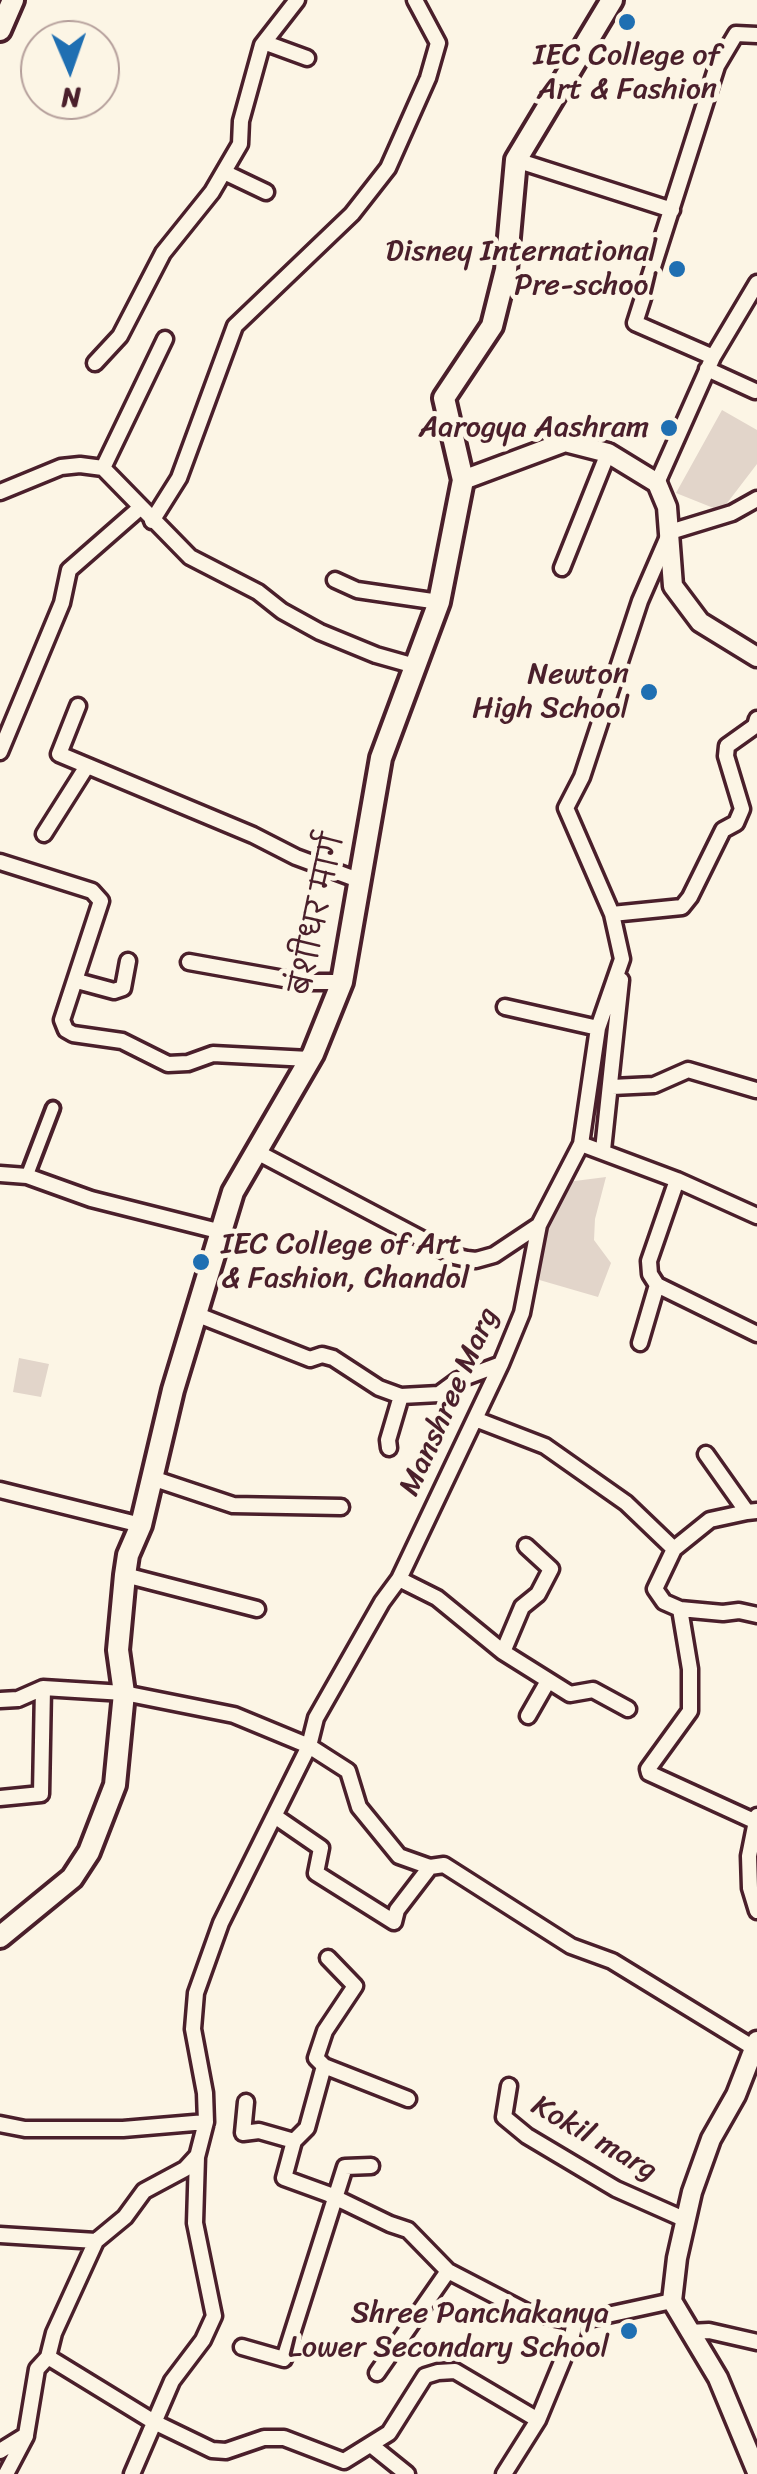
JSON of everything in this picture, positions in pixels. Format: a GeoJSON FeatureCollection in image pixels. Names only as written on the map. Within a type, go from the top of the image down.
{"type":"FeatureCollection","features":[{"type":"Feature","properties":{"kind":"main road"},"geometry":{"type":"LineString","coordinates":[[0,30],[13,0]]}},
{"type":"Feature","properties":{"kind":"main road","name":"बंशीधर मार्ग"},"geometry":{"type":"LineString","coordinates":[[2,1934],[72,1878],[89,1852],[116,1785],[124,1693],[118,1650],[125,1575],[173,1390],[233,1192],[309,1059],[342,982],[378,772],[439,602],[463,480],[444,398],[492,326],[506,270],[516,160],[612,0]]}},
{"type":"Feature","properties":{"kind":"street"},"geometry":{"type":"LineString","coordinates":[[0,4],[13,0]]}},
{"type":"Feature","properties":{"kind":"street"},"geometry":{"type":"LineString","coordinates":[[94,363],[120,336],[163,253],[224,172],[240,144],[241,121],[262,45],[296,0]]}},
{"type":"Feature","properties":{"kind":"street"},"geometry":{"type":"LineString","coordinates":[[0,752],[62,603],[69,570],[146,513],[179,478],[234,326],[352,214],[388,168],[428,78],[438,42],[414,0]]}},
{"type":"Feature","properties":{"kind":"street"},"geometry":{"type":"LineString","coordinates":[[754,391],[635,323],[718,66],[736,34],[757,34]]}},
{"type":"Feature","properties":{"kind":"street"},"geometry":{"type":"LineString","coordinates":[[266,42],[307,58]]}},
{"type":"Feature","properties":{"kind":"street"},"geometry":{"type":"LineString","coordinates":[[516,160],[672,210]]}},
{"type":"Feature","properties":{"kind":"street"},"geometry":{"type":"LineString","coordinates":[[224,172],[266,192]]}},
{"type":"Feature","properties":{"kind":"street"},"geometry":{"type":"LineString","coordinates":[[657,483],[710,363],[757,283]]}},
{"type":"Feature","properties":{"kind":"street"},"geometry":{"type":"LineString","coordinates":[[103,468],[165,339]]}},
{"type":"Feature","properties":{"kind":"street"},"geometry":{"type":"LineString","coordinates":[[463,480],[565,442],[608,453],[657,483],[667,507],[672,586],[700,622],[757,657]]}},
{"type":"Feature","properties":{"kind":"street"},"geometry":{"type":"LineString","coordinates":[[562,568],[608,453]]}},
{"type":"Feature","properties":{"kind":"street"},"geometry":{"type":"LineString","coordinates":[[0,492],[61,467],[103,468],[190,557],[258,592],[320,632],[415,666]]}},
{"type":"Feature","properties":{"kind":"street"},"geometry":{"type":"LineString","coordinates":[[603,1150],[622,959],[612,914],[566,808],[582,777],[640,601],[670,532],[732,513],[757,499]]}},
{"type":"Feature","properties":{"kind":"street"},"geometry":{"type":"LineString","coordinates":[[335,580],[357,590],[439,602]]}},
{"type":"Feature","properties":{"kind":"street"},"geometry":{"type":"LineString","coordinates":[[78,706],[59,754],[253,835],[296,857],[361,881]]}},
{"type":"Feature","properties":{"kind":"street"},"geometry":{"type":"LineString","coordinates":[[612,914],[682,907],[690,897],[723,830],[736,823],[742,810],[726,756],[727,746],[754,726],[757,719]]}},
{"type":"Feature","properties":{"kind":"street"},"geometry":{"type":"LineString","coordinates":[[44,834],[87,766]]}},
{"type":"Feature","properties":{"kind":"street"},"geometry":{"type":"LineString","coordinates":[[0,862],[92,891],[101,901],[62,1020],[66,1030],[122,1041],[168,1064],[188,1063],[213,1054],[309,1059]]}},
{"type":"Feature","properties":{"kind":"street","name":"Manshree Marg"},"geometry":{"type":"LineString","coordinates":[[206,2122],[205,2093],[193,2029],[196,1993],[221,1924],[309,1746],[316,1718],[399,1579],[502,1364],[522,1314],[538,1225],[581,1144],[598,1028],[622,959]]}},
{"type":"Feature","properties":{"kind":"street"},"geometry":{"type":"LineString","coordinates":[[77,981],[114,991],[123,988],[128,961]]}},
{"type":"Feature","properties":{"kind":"street"},"geometry":{"type":"LineString","coordinates":[[189,962],[301,982],[342,982]]}},
{"type":"Feature","properties":{"kind":"street"},"geometry":{"type":"LineString","coordinates":[[506,1007],[598,1028]]}},
{"type":"Feature","properties":{"kind":"street"},"geometry":{"type":"LineString","coordinates":[[612,1088],[654,1085],[688,1070],[756,1090]]}},
{"type":"Feature","properties":{"kind":"street"},"geometry":{"type":"LineString","coordinates":[[27,1176],[54,1108]]}},
{"type":"Feature","properties":{"kind":"street"},"geometry":{"type":"LineString","coordinates":[[581,1144],[678,1180],[757,1216]]}},
{"type":"Feature","properties":{"kind":"street"},"geometry":{"type":"LineString","coordinates":[[255,1151],[454,1256],[476,1260],[494,1254],[538,1225]]}},
{"type":"Feature","properties":{"kind":"street"},"geometry":{"type":"LineString","coordinates":[[0,1174],[27,1176],[92,1199],[222,1232]]}},
{"type":"Feature","properties":{"kind":"street"},"geometry":{"type":"LineString","coordinates":[[678,1180],[649,1262],[650,1274],[657,1285],[757,1334]]}},
{"type":"Feature","properties":{"kind":"street"},"geometry":{"type":"LineString","coordinates":[[640,1343],[657,1285]]}},
{"type":"Feature","properties":{"kind":"street"},"geometry":{"type":"LineString","coordinates":[[198,1315],[310,1358],[333,1358],[379,1388],[402,1396],[438,1394],[458,1380],[502,1364]]}},
{"type":"Feature","properties":{"kind":"street"},"geometry":{"type":"LineString","coordinates":[[389,1448],[402,1396]]}},
{"type":"Feature","properties":{"kind":"street"},"geometry":{"type":"LineString","coordinates":[[475,1420],[545,1446],[626,1502],[674,1549]]}},
{"type":"Feature","properties":{"kind":"street"},"geometry":{"type":"LineString","coordinates":[[706,1454],[752,1511],[710,1520],[674,1549],[655,1589],[664,1602],[680,1609],[739,1611],[757,1616]]}},
{"type":"Feature","properties":{"kind":"street"},"geometry":{"type":"LineString","coordinates":[[152,1478],[234,1506],[342,1507]]}},
{"type":"Feature","properties":{"kind":"street"},"geometry":{"type":"LineString","coordinates":[[0,1490],[141,1525]]}},
{"type":"Feature","properties":{"kind":"street"},"geometry":{"type":"LineString","coordinates":[[503,1652],[522,1607],[538,1594],[551,1569],[526,1546]]}},
{"type":"Feature","properties":{"kind":"street"},"geometry":{"type":"LineString","coordinates":[[125,1575],[257,1609]]}},
{"type":"Feature","properties":{"kind":"street"},"geometry":{"type":"LineString","coordinates":[[399,1579],[437,1598],[503,1652],[548,1682],[570,1694],[593,1690],[628,1709]]}},
{"type":"Feature","properties":{"kind":"street"},"geometry":{"type":"LineString","coordinates":[[680,1609],[690,1668],[690,1710],[648,1769],[649,1773],[755,1818],[750,1888],[757,1911]]}},
{"type":"Feature","properties":{"kind":"street"},"geometry":{"type":"LineString","coordinates":[[528,1716],[548,1682]]}},
{"type":"Feature","properties":{"kind":"street"},"geometry":{"type":"LineString","coordinates":[[0,1798],[41,1794],[42,1688]]}},
{"type":"Feature","properties":{"kind":"street"},"geometry":{"type":"LineString","coordinates":[[0,1700],[18,1700],[42,1688],[124,1693],[234,1715],[309,1746],[348,1771],[358,1806],[400,1856],[430,1867],[444,1865],[571,1946],[612,1961],[756,2044],[736,2095],[711,2139],[686,2220],[672,2301],[718,2378],[757,2472]]}},
{"type":"Feature","properties":{"kind":"street"},"geometry":{"type":"LineString","coordinates":[[276,1816],[321,1848],[316,1873],[394,1922],[397,1910],[430,1867]]}},
{"type":"Feature","properties":{"kind":"street"},"geometry":{"type":"LineString","coordinates":[[328,1958],[354,1986],[326,2030],[316,2058],[324,2066],[408,2098]]}},
{"type":"Feature","properties":{"kind":"street"},"geometry":{"type":"LineString","coordinates":[[324,2066],[307,2128],[294,2140],[284,2178],[408,2230],[448,2271],[527,2312],[574,2322],[672,2301]]}},
{"type":"Feature","properties":{"kind":"street","name":"Kokil marg"},"geometry":{"type":"LineString","coordinates":[[509,2086],[504,2117],[527,2136],[616,2189],[686,2220]]}},
{"type":"Feature","properties":{"kind":"street"},"geometry":{"type":"LineString","coordinates":[[246,2102],[243,2133],[259,2131],[294,2140]]}},
{"type":"Feature","properties":{"kind":"street"},"geometry":{"type":"LineString","coordinates":[[0,2124],[25,2130],[206,2122],[197,2156],[195,2223],[214,2316],[172,2381],[132,2474]]}},
{"type":"Feature","properties":{"kind":"street"},"geometry":{"type":"LineString","coordinates":[[6,2474],[26,2435],[37,2369],[48,2357],[54,2333],[96,2241],[125,2216],[144,2191],[185,2169],[197,2156]]}},
{"type":"Feature","properties":{"kind":"street"},"geometry":{"type":"LineString","coordinates":[[242,2347],[284,2360],[345,2167],[370,2166]]}},
{"type":"Feature","properties":{"kind":"street"},"geometry":{"type":"LineString","coordinates":[[0,2234],[96,2241]]}},
{"type":"Feature","properties":{"kind":"street"},"geometry":{"type":"LineString","coordinates":[[377,2373],[448,2271]]}},
{"type":"Feature","properties":{"kind":"street"},"geometry":{"type":"LineString","coordinates":[[504,2474],[538,2420],[571,2340],[574,2322]]}},
{"type":"Feature","properties":{"kind":"street"},"geometry":{"type":"LineString","coordinates":[[689,2332],[709,2331],[757,2342]]}},
{"type":"Feature","properties":{"kind":"street"},"geometry":{"type":"LineString","coordinates":[[48,2357],[154,2422],[212,2450],[226,2451],[264,2438],[284,2438],[341,2468],[389,2433],[425,2376],[438,2372],[456,2371],[538,2420]]}},
{"type":"Feature","properties":{"kind":"street"},"geometry":{"type":"LineString","coordinates":[[0,2451],[26,2435]]}},
{"type":"Feature","properties":{"kind":"street"},"geometry":{"type":"LineString","coordinates":[[371,2445],[407,2474]]}},
{"type":"Feature","properties":{"kind":"shaded area"},"geometry":{"type":"Polygon","coordinates":[[[722,410],[757,430],[757,464],[721,511],[676,493],[722,410]]]}},
{"type":"Feature","properties":{"kind":"shaded area"},"geometry":{"type":"Polygon","coordinates":[[[606,1177],[594,1240],[611,1263],[598,1297],[536,1279],[542,1239],[567,1182],[606,1177]]]}},
{"type":"Feature","properties":{"kind":"shaded area"},"geometry":{"type":"Polygon","coordinates":[[[19,1358],[49,1364],[41,1397],[13,1392],[19,1358]]]}},
{"type":"Feature","properties":{"kind":"place","name":"IEC College of Art & Fashion"},"geometry":{"type":"Point","coordinates":[627,22]}},
{"type":"Feature","properties":{"kind":"place","name":"Disney International Pre-school"},"geometry":{"type":"Point","coordinates":[677,269]}},
{"type":"Feature","properties":{"kind":"place","name":"Aarogya Aashram"},"geometry":{"type":"Point","coordinates":[669,428]}},
{"type":"Feature","properties":{"kind":"place","name":"Newton High School"},"geometry":{"type":"Point","coordinates":[649,692]}},
{"type":"Feature","properties":{"kind":"place","name":"IEC College of Art & Fashion, Chandol"},"geometry":{"type":"Point","coordinates":[201,1262]}},
{"type":"Feature","properties":{"kind":"place","name":"Shree Panchakanya Lower Secondary School"},"geometry":{"type":"Point","coordinates":[629,2331]}}]}
